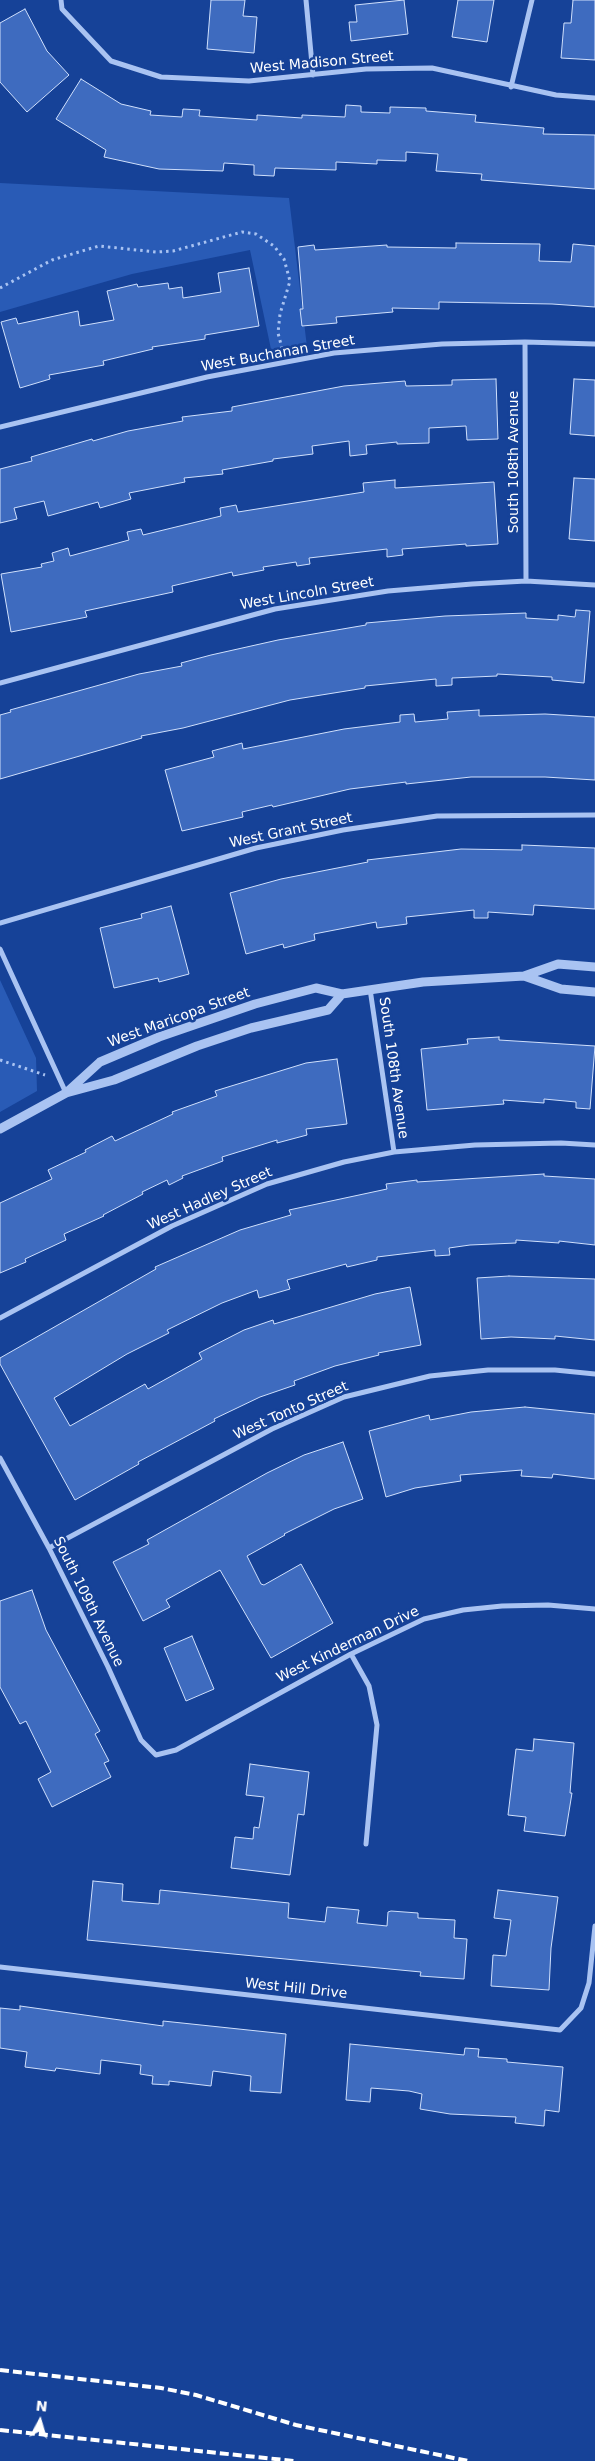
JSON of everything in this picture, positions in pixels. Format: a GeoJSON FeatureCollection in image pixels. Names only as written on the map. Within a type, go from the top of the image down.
{"type":"FeatureCollection","features":[{"type":"Feature","properties":{"kind":"street","name":"West Madison Street"},"geometry":{"type":"LineString","coordinates":[[61,0],[62,9],[111,61],[161,77],[248,81],[366,69],[432,68],[556,96],[595,98]]}},
{"type":"Feature","properties":{"kind":"street"},"geometry":{"type":"LineString","coordinates":[[306,0],[313,75]]}},
{"type":"Feature","properties":{"kind":"street"},"geometry":{"type":"LineString","coordinates":[[511,86],[532,0]]}},
{"type":"Feature","properties":{"kind":"street","name":"West Buchanan Street"},"geometry":{"type":"LineString","coordinates":[[0,427],[207,377],[344,352],[442,344],[525,342],[595,344]]}},
{"type":"Feature","properties":{"kind":"street","name":"South 108th Avenue"},"geometry":{"type":"LineString","coordinates":[[525,342],[526,581]]}},
{"type":"Feature","properties":{"kind":"street","name":"West Lincoln Street"},"geometry":{"type":"LineString","coordinates":[[0,683],[275,609],[388,591],[526,581],[595,585]]}},
{"type":"Feature","properties":{"kind":"street","name":"West Grant Street"},"geometry":{"type":"LineString","coordinates":[[0,923],[256,848],[343,830],[437,816],[595,815]]}},
{"type":"Feature","properties":{"kind":"street"},"geometry":{"type":"LineString","coordinates":[[0,949],[66,1093]]}},
{"type":"Feature","properties":{"kind":"street","name":"West Maricopa Street"},"geometry":{"type":"LineString","coordinates":[[0,1130],[66,1093],[100,1062],[206,1020],[255,1004],[316,988],[342,994],[370,988],[423,982],[524,976],[558,964],[595,967]]}},
{"type":"Feature","properties":{"kind":"street","name":"West Maricopa Street"},"geometry":{"type":"LineString","coordinates":[[524,976],[561,989],[595,992]]}},
{"type":"Feature","properties":{"kind":"street","name":"South 108th Avenue"},"geometry":{"type":"LineString","coordinates":[[370,988],[394,1152]]}},
{"type":"Feature","properties":{"kind":"street","name":"West Maricopa Street"},"geometry":{"type":"LineString","coordinates":[[66,1093],[114,1080],[197,1046],[251,1028],[328,1010],[342,994]]}},
{"type":"Feature","properties":{"kind":"street","name":"West Hadley Street"},"geometry":{"type":"LineString","coordinates":[[0,1318],[172,1226],[267,1184],[344,1162],[394,1152],[475,1144],[561,1143],[595,1145]]}},
{"type":"Feature","properties":{"kind":"street","name":"West Tonto Street"},"geometry":{"type":"LineString","coordinates":[[49,1548],[272,1429],[344,1397],[430,1376],[488,1370],[555,1370],[595,1374]]}},
{"type":"Feature","properties":{"kind":"street","name":"South 109th Avenue"},"geometry":{"type":"LineString","coordinates":[[0,1458],[49,1548],[108,1667],[141,1740],[156,1755]]}},
{"type":"Feature","properties":{"kind":"street","name":"West Kinderman Drive"},"geometry":{"type":"LineString","coordinates":[[156,1755],[176,1750],[351,1654],[424,1619],[463,1610],[548,1605],[595,1609]]}},
{"type":"Feature","properties":{"kind":"street"},"geometry":{"type":"LineString","coordinates":[[351,1654],[369,1686],[377,1724],[366,1844]]}},
{"type":"Feature","properties":{"kind":"street","name":"West Hill Drive"},"geometry":{"type":"LineString","coordinates":[[0,1967],[560,2030],[581,2008],[589,1983],[595,1926]]}},
{"type":"Feature","properties":{"kind":"path"},"geometry":{"type":"LineString","coordinates":[[0,288],[52,260],[99,246],[156,252],[173,251],[242,232],[256,234],[274,246],[284,259],[290,281],[280,314],[278,333],[286,362]]}},
{"type":"Feature","properties":{"kind":"path"},"geometry":{"type":"LineString","coordinates":[[0,1061],[60,1079]]}},
{"type":"Feature","properties":{"kind":"shaded area"},"geometry":{"type":"Polygon","coordinates":[[[0,183],[289,198],[307,347],[272,354],[250,250],[132,274],[0,312],[0,183]]]}},
{"type":"Feature","properties":{"kind":"shaded area"},"geometry":{"type":"Polygon","coordinates":[[[0,980],[36,1058],[37,1091],[0,1112],[0,980]]]}},
{"type":"Feature","properties":{"kind":"building"},"geometry":{"type":"Polygon","coordinates":[[[211,0],[245,0],[243,16],[257,17],[254,53],[207,49],[211,0]]]}},
{"type":"Feature","properties":{"kind":"building"},"geometry":{"type":"Polygon","coordinates":[[[404,0],[408,34],[351,41],[349,22],[357,22],[355,5],[404,0]]]}},
{"type":"Feature","properties":{"kind":"building"},"geometry":{"type":"Polygon","coordinates":[[[458,0],[494,0],[487,42],[452,37],[458,0]]]}},
{"type":"Feature","properties":{"kind":"building"},"geometry":{"type":"Polygon","coordinates":[[[573,0],[595,0],[595,60],[561,58],[564,23],[571,23],[573,0]]]}},
{"type":"Feature","properties":{"kind":"building"},"geometry":{"type":"Polygon","coordinates":[[[25,9],[47,51],[69,75],[27,112],[0,82],[0,23],[25,9]]]}},
{"type":"Feature","properties":{"kind":"building"},"geometry":{"type":"Polygon","coordinates":[[[81,79],[121,104],[151,111],[150,115],[182,117],[183,109],[200,110],[199,116],[257,120],[257,115],[302,118],[302,115],[345,117],[346,105],[361,106],[361,112],[390,113],[390,107],[426,108],[426,111],[476,115],[475,122],[544,128],[543,134],[595,135],[595,189],[481,180],[482,174],[436,171],[438,154],[406,152],[406,161],[377,160],[377,164],[336,162],[336,170],[275,168],[274,176],[254,175],[254,165],[224,163],[223,171],[159,169],[104,157],[106,150],[56,119],[81,79]]]}},
{"type":"Feature","properties":{"kind":"building"},"geometry":{"type":"Polygon","coordinates":[[[456,243],[540,244],[539,261],[571,262],[573,244],[595,246],[595,307],[552,304],[439,302],[439,309],[392,308],[393,312],[336,317],[337,323],[302,326],[300,309],[303,309],[298,247],[314,245],[315,250],[387,245],[387,247],[456,248],[456,243]]]}},
{"type":"Feature","properties":{"kind":"building"},"geometry":{"type":"Polygon","coordinates":[[[249,268],[259,326],[205,335],[205,339],[152,347],[153,349],[103,361],[104,365],[49,375],[50,379],[20,388],[1,322],[16,318],[18,324],[78,311],[80,326],[114,320],[107,291],[137,284],[138,287],[168,283],[169,289],[182,287],[183,298],[221,292],[218,273],[249,268]]]}},
{"type":"Feature","properties":{"kind":"building"},"geometry":{"type":"Polygon","coordinates":[[[496,379],[498,439],[467,440],[466,426],[429,428],[429,443],[397,444],[397,442],[366,445],[367,454],[350,456],[349,441],[312,446],[313,454],[273,459],[273,461],[222,470],[223,474],[184,478],[185,482],[129,493],[131,499],[100,508],[98,502],[48,516],[44,501],[14,508],[17,519],[0,523],[0,469],[32,461],[31,457],[92,439],[93,441],[128,431],[183,421],[182,417],[232,411],[232,407],[344,386],[405,381],[406,386],[452,385],[452,380],[496,379]]]}},
{"type":"Feature","properties":{"kind":"building"},"geometry":{"type":"Polygon","coordinates":[[[574,379],[595,380],[595,436],[570,434],[574,379]]]}},
{"type":"Feature","properties":{"kind":"building"},"geometry":{"type":"Polygon","coordinates":[[[574,478],[595,479],[595,541],[569,539],[574,478]]]}},
{"type":"Feature","properties":{"kind":"building"},"geometry":{"type":"Polygon","coordinates":[[[395,480],[395,488],[494,482],[498,544],[466,546],[466,544],[402,549],[403,555],[387,557],[387,549],[309,558],[310,564],[297,566],[296,562],[263,567],[264,570],[233,576],[232,572],[172,586],[173,592],[85,611],[87,617],[11,632],[1,574],[42,567],[41,564],[54,561],[52,553],[68,548],[70,556],[129,540],[127,532],[141,529],[143,535],[221,516],[220,508],[236,505],[238,512],[364,492],[363,483],[395,480]]]}},
{"type":"Feature","properties":{"kind":"building"},"geometry":{"type":"Polygon","coordinates":[[[576,610],[590,611],[584,683],[552,680],[552,677],[497,674],[497,676],[452,678],[452,685],[436,686],[436,679],[365,686],[365,688],[290,700],[183,728],[141,736],[142,738],[0,779],[0,715],[11,712],[10,710],[139,674],[182,666],[181,663],[211,655],[278,640],[366,625],[366,623],[445,616],[526,613],[526,618],[558,620],[558,615],[575,617],[576,610]]]}},
{"type":"Feature","properties":{"kind":"building"},"geometry":{"type":"Polygon","coordinates":[[[479,710],[479,716],[545,714],[595,717],[595,780],[545,777],[471,777],[406,784],[406,782],[350,789],[273,807],[272,805],[242,812],[243,817],[182,831],[165,770],[214,757],[212,751],[242,743],[243,749],[344,729],[400,722],[400,715],[414,714],[415,722],[448,719],[447,712],[479,710]]]}},
{"type":"Feature","properties":{"kind":"building"},"geometry":{"type":"Polygon","coordinates":[[[522,845],[595,848],[595,909],[534,905],[533,915],[488,912],[488,918],[474,918],[474,910],[406,917],[407,924],[377,928],[376,922],[314,934],[315,940],[284,948],[283,944],[246,954],[230,893],[281,879],[368,862],[367,860],[461,849],[522,850],[522,845]]]}},
{"type":"Feature","properties":{"kind":"building"},"geometry":{"type":"Polygon","coordinates":[[[171,906],[189,974],[159,982],[158,978],[114,988],[100,928],[142,918],[141,914],[171,906]]]}},
{"type":"Feature","properties":{"kind":"building"},"geometry":{"type":"Polygon","coordinates":[[[499,1037],[499,1040],[595,1046],[590,1109],[576,1108],[576,1102],[544,1099],[544,1103],[503,1100],[504,1104],[427,1110],[421,1049],[468,1044],[467,1039],[499,1037]]]}},
{"type":"Feature","properties":{"kind":"building"},"geometry":{"type":"Polygon","coordinates":[[[337,1059],[347,1124],[306,1129],[307,1135],[277,1143],[277,1140],[222,1157],[223,1161],[182,1176],[183,1178],[169,1185],[167,1180],[142,1192],[143,1194],[104,1216],[64,1234],[66,1240],[25,1259],[26,1262],[0,1273],[0,1203],[52,1179],[48,1170],[86,1152],[85,1150],[112,1136],[115,1141],[173,1114],[172,1112],[217,1096],[215,1091],[306,1063],[337,1059]]]}},
{"type":"Feature","properties":{"kind":"building"},"geometry":{"type":"Polygon","coordinates":[[[544,1174],[544,1176],[595,1179],[595,1245],[559,1241],[559,1243],[516,1240],[516,1243],[470,1245],[449,1248],[450,1255],[435,1256],[435,1250],[377,1257],[377,1260],[347,1267],[346,1264],[287,1280],[290,1289],[259,1298],[257,1290],[222,1303],[167,1330],[169,1333],[127,1354],[54,1398],[70,1426],[145,1384],[148,1389],[202,1359],[199,1353],[244,1330],[273,1320],[274,1324],[375,1294],[410,1287],[421,1345],[378,1353],[379,1355],[335,1366],[294,1381],[295,1385],[260,1397],[214,1419],[215,1421],[138,1462],[139,1464],[75,1500],[0,1364],[0,1358],[156,1269],[155,1267],[240,1230],[291,1215],[289,1210],[387,1189],[386,1184],[417,1180],[417,1182],[544,1174]]]}},
{"type":"Feature","properties":{"kind":"building"},"geometry":{"type":"Polygon","coordinates":[[[509,1276],[595,1279],[595,1340],[555,1336],[555,1339],[511,1337],[481,1339],[477,1278],[509,1276]]]}},
{"type":"Feature","properties":{"kind":"building"},"geometry":{"type":"Polygon","coordinates":[[[525,1407],[595,1414],[595,1479],[553,1474],[552,1478],[521,1476],[522,1470],[460,1475],[461,1481],[415,1488],[386,1497],[369,1431],[429,1415],[430,1420],[471,1412],[525,1407]]]}},
{"type":"Feature","properties":{"kind":"building"},"geometry":{"type":"Polygon","coordinates":[[[343,1442],[363,1499],[334,1509],[284,1534],[247,1556],[261,1584],[264,1585],[301,1564],[333,1623],[271,1658],[220,1570],[166,1600],[170,1607],[143,1621],[113,1562],[149,1544],[147,1540],[267,1473],[304,1455],[343,1442]]]}},
{"type":"Feature","properties":{"kind":"building"},"geometry":{"type":"Polygon","coordinates":[[[32,1590],[46,1630],[100,1731],[95,1734],[109,1761],[104,1763],[111,1777],[52,1807],[38,1779],[51,1772],[26,1721],[20,1724],[0,1687],[0,1601],[32,1590]]]}},
{"type":"Feature","properties":{"kind":"building"},"geometry":{"type":"Polygon","coordinates":[[[192,1636],[214,1689],[186,1701],[164,1648],[192,1636]]]}},
{"type":"Feature","properties":{"kind":"building"},"geometry":{"type":"Polygon","coordinates":[[[534,1739],[574,1743],[570,1793],[572,1793],[565,1836],[524,1831],[526,1817],[508,1815],[516,1749],[533,1751],[534,1739]]]}},
{"type":"Feature","properties":{"kind":"building"},"geometry":{"type":"Polygon","coordinates":[[[250,1764],[309,1772],[304,1815],[298,1814],[290,1875],[231,1868],[235,1837],[253,1839],[254,1827],[259,1828],[264,1797],[246,1795],[250,1764]]]}},
{"type":"Feature","properties":{"kind":"building"},"geometry":{"type":"Polygon","coordinates":[[[93,1881],[123,1884],[122,1901],[159,1904],[160,1890],[289,1903],[288,1918],[325,1922],[327,1907],[359,1910],[357,1923],[387,1926],[388,1912],[391,1911],[418,1913],[418,1918],[455,1920],[454,1938],[467,1939],[464,1979],[420,1976],[421,1972],[87,1940],[93,1881]]]}},
{"type":"Feature","properties":{"kind":"building"},"geometry":{"type":"Polygon","coordinates":[[[498,1890],[558,1897],[551,1948],[549,1990],[491,1986],[493,1955],[506,1956],[511,1920],[494,1918],[498,1890]]]}},
{"type":"Feature","properties":{"kind":"building"},"geometry":{"type":"Polygon","coordinates":[[[20,2006],[163,2026],[163,2021],[286,2034],[281,2093],[250,2091],[251,2076],[213,2071],[211,2086],[169,2081],[169,2085],[152,2084],[153,2076],[140,2074],[141,2065],[101,2060],[100,2074],[56,2068],[55,2071],[25,2067],[27,2052],[0,2048],[0,2008],[20,2010],[20,2006]]]}},
{"type":"Feature","properties":{"kind":"building"},"geometry":{"type":"Polygon","coordinates":[[[350,2044],[464,2055],[465,2048],[479,2049],[478,2057],[507,2059],[507,2062],[563,2067],[559,2112],[545,2110],[544,2126],[515,2123],[516,2117],[450,2114],[420,2109],[422,2094],[409,2091],[371,2088],[370,2102],[346,2100],[350,2044]]]}},
{"type":"Feature","properties":{"kind":"railway"},"geometry":{"type":"LineString","coordinates":[[0,2370],[161,2388],[196,2395],[296,2425],[468,2461]]}},
{"type":"Feature","properties":{"kind":"railway"},"geometry":{"type":"LineString","coordinates":[[0,2430],[294,2461]]}}]}
